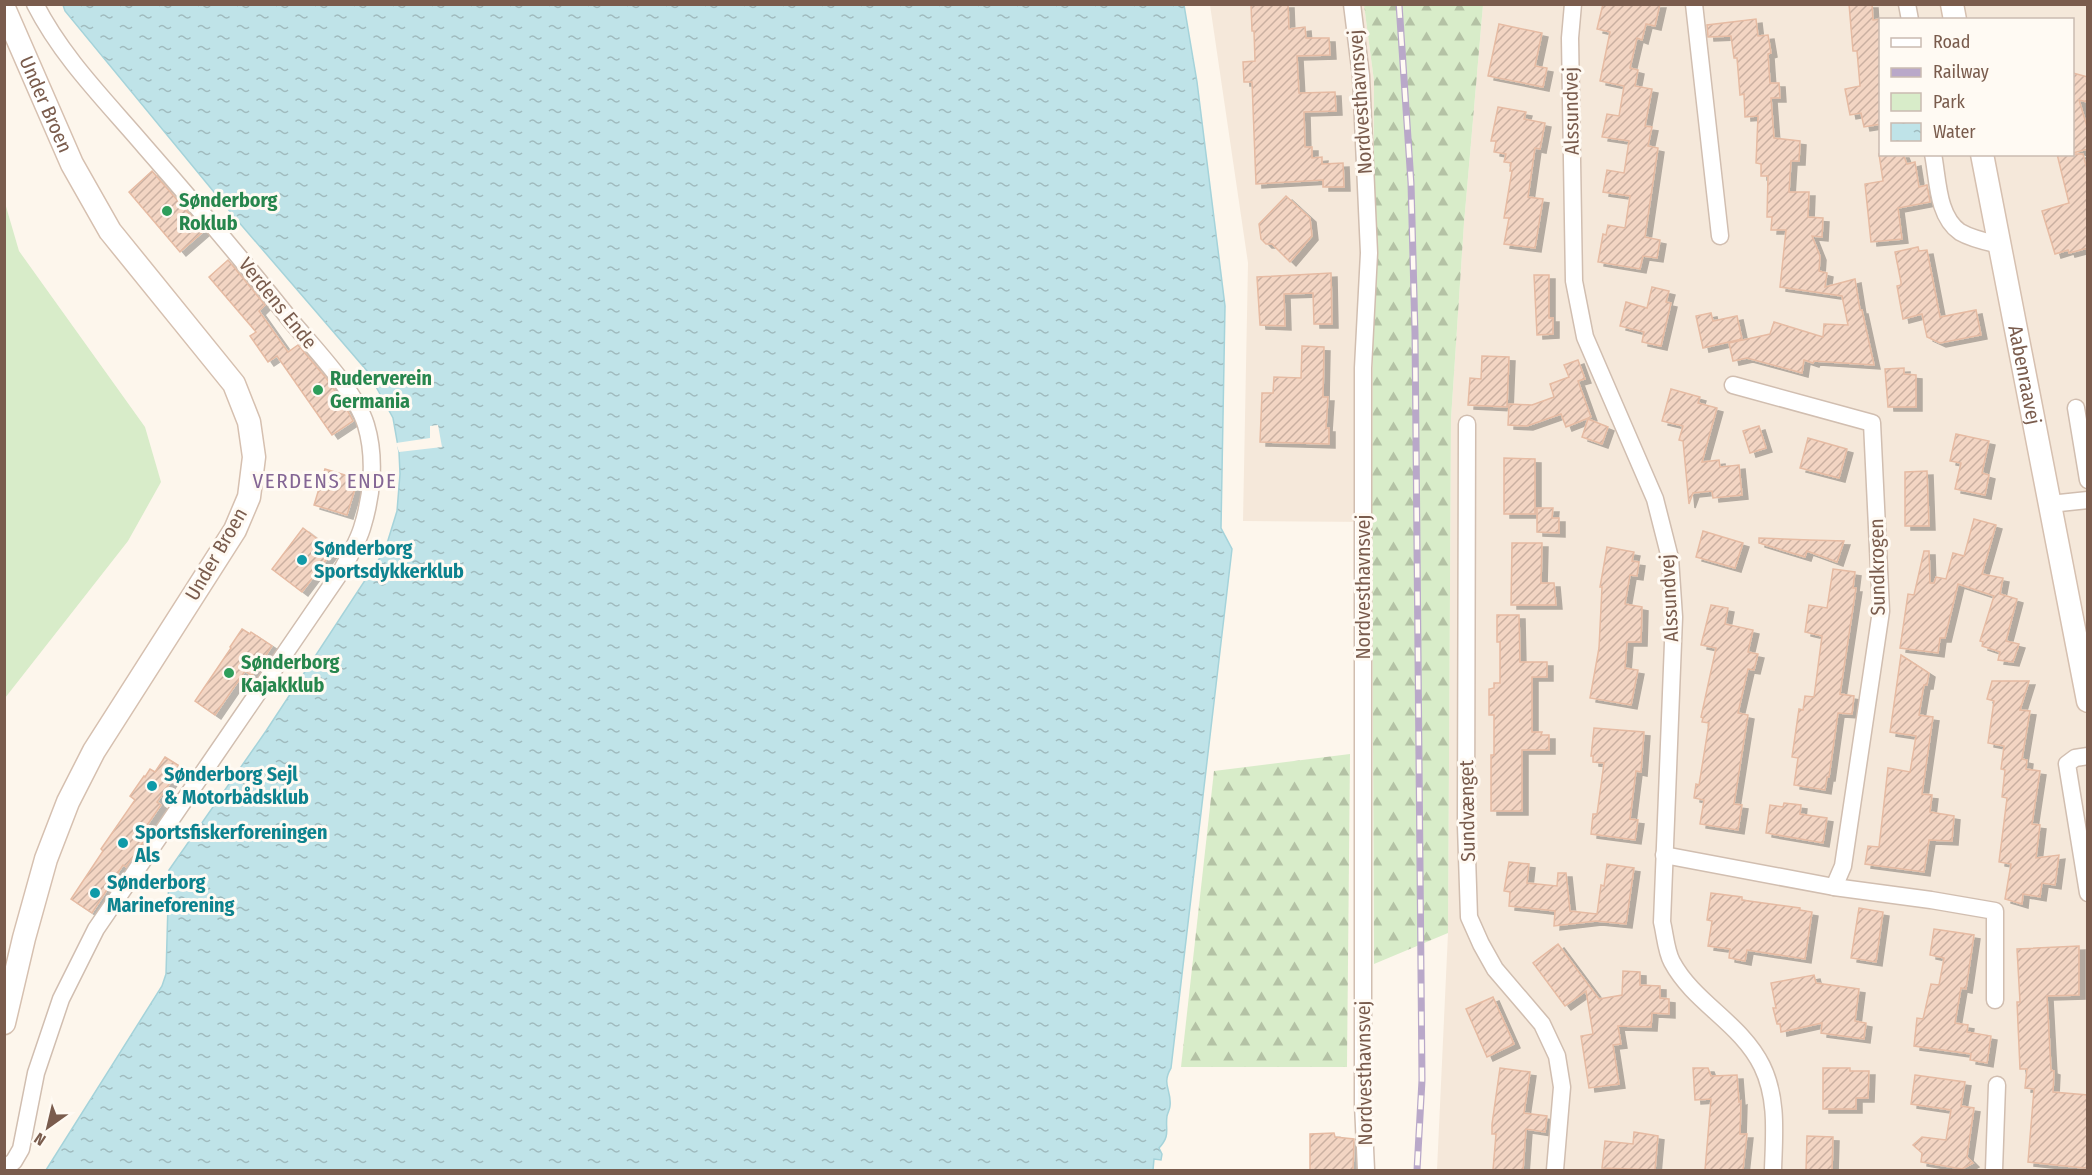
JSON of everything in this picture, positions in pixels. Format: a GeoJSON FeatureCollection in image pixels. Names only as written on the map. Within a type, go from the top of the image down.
{"type":"FeatureCollection","features":[{"type":"Feature","properties":{"kind":"street","name":"Verdens Ende"},"geometry":{"type":"LineString","coordinates":[[4,1170],[14,1161],[21,1149],[36,1072],[61,999],[96,929],[340,573],[362,530],[370,495],[371,450],[365,423],[351,397],[328,365],[220,233],[69,58],[46,25],[36,4]]}},
{"type":"Feature","properties":{"kind":"street","name":"Nordvesthavnsvej"},"geometry":{"type":"LineString","coordinates":[[1352,4],[1361,76],[1370,253],[1363,368],[1363,1092],[1366,1170]]}},
{"type":"Feature","properties":{"kind":"street","name":"Alssundvej"},"geometry":{"type":"LineString","coordinates":[[1573,4],[1570,38],[1574,281],[1585,337],[1655,499],[1670,558],[1674,617],[1662,922],[1670,960],[1688,986],[1740,1034],[1762,1066],[1774,1106],[1773,1170]]}},
{"type":"Feature","properties":{"kind":"street"},"geometry":{"type":"LineString","coordinates":[[1694,4],[1720,236]]}},
{"type":"Feature","properties":{"kind":"street","name":"Under Broen"},"geometry":{"type":"LineString","coordinates":[[4,8],[13,23],[72,164],[110,231],[234,384],[249,422],[254,457],[249,497],[235,530],[94,751],[68,802],[46,859],[4,1023]]}},
{"type":"Feature","properties":{"kind":"street"},"geometry":{"type":"LineString","coordinates":[[1933,156],[1943,210],[1959,231],[2000,246]]}},
{"type":"Feature","properties":{"kind":"street","name":"Aabenraavej"},"geometry":{"type":"LineString","coordinates":[[1982,156],[2088,700]]}},
{"type":"Feature","properties":{"kind":"street","name":"Sundkrogen"},"geometry":{"type":"LineString","coordinates":[[1733,385],[1872,423],[1881,611],[1843,866],[1834,887]]}},
{"type":"Feature","properties":{"kind":"street"},"geometry":{"type":"LineString","coordinates":[[2076,408],[2088,480]]}},
{"type":"Feature","properties":{"kind":"street","name":"Sundvænget"},"geometry":{"type":"LineString","coordinates":[[1467,424],[1466,826],[1469,917],[1480,944],[1495,969],[1542,1024],[1557,1056],[1562,1087],[1555,1170]]}},
{"type":"Feature","properties":{"kind":"street"},"geometry":{"type":"LineString","coordinates":[[2050,504],[2088,500]]}},
{"type":"Feature","properties":{"kind":"street"},"geometry":{"type":"LineString","coordinates":[[2088,756],[2075,758],[2067,764],[2088,893]]}},
{"type":"Feature","properties":{"kind":"street"},"geometry":{"type":"LineString","coordinates":[[1664,855],[1834,887],[1995,911],[1995,1000]]}},
{"type":"Feature","properties":{"kind":"street"},"geometry":{"type":"LineString","coordinates":[[1994,1170],[1997,1085]]}},
{"type":"Feature","properties":{"kind":"shaded area"},"geometry":{"type":"Polygon","coordinates":[[[1210,5],[1364,5],[1374,81],[1372,522],[1243,521],[1248,263],[1210,5]]]}},
{"type":"Feature","properties":{"kind":"shaded area"},"geometry":{"type":"Polygon","coordinates":[[[1483,5],[2087,5],[2087,1170],[1437,1170],[1448,933],[1451,419],[1464,223],[1483,5]]]}},
{"type":"Feature","properties":{"kind":"green space"},"geometry":{"type":"Polygon","coordinates":[[[1364,5],[1483,5],[1464,223],[1451,419],[1448,933],[1374,964],[1372,522],[1374,81],[1364,5]]]}},
{"type":"Feature","properties":{"kind":"green space"},"geometry":{"type":"Polygon","coordinates":[[[5,203],[19,251],[145,427],[161,482],[128,541],[5,698],[5,203]]]}},
{"type":"Feature","properties":{"kind":"green space"},"geometry":{"type":"Polygon","coordinates":[[[1350,754],[1347,1067],[1181,1067],[1214,771],[1350,754]]]}},
{"type":"Feature","properties":{"kind":"water"},"geometry":{"type":"Polygon","coordinates":[[[63,5],[1184,5],[1197,82],[1225,306],[1221,528],[1232,549],[1171,1068],[1167,1079],[1170,1107],[1167,1116],[1167,1132],[1159,1148],[1162,1154],[1161,1160],[1154,1159],[1153,1170],[46,1170],[162,986],[166,974],[169,870],[266,731],[385,550],[397,511],[400,474],[393,418],[368,372],[237,220],[65,11],[63,5]]]}},
{"type":"Feature","properties":{"kind":"pier"},"geometry":{"type":"Polygon","coordinates":[[[438,425],[442,447],[399,452],[396,443],[430,438],[430,426],[438,425]]]}},
{"type":"Feature","properties":{"kind":"building"},"geometry":{"type":"Polygon","coordinates":[[[1251,4],[1288,4],[1289,29],[1305,27],[1306,38],[1329,38],[1330,55],[1297,56],[1299,93],[1335,92],[1336,111],[1304,112],[1305,147],[1312,147],[1312,158],[1322,157],[1322,164],[1343,163],[1344,187],[1323,187],[1323,180],[1256,184],[1252,82],[1244,82],[1243,62],[1255,61],[1251,4]]]}},
{"type":"Feature","properties":{"kind":"building"},"geometry":{"type":"Polygon","coordinates":[[[1603,4],[1660,4],[1655,26],[1646,24],[1642,40],[1637,38],[1630,68],[1638,70],[1635,86],[1652,89],[1645,126],[1652,127],[1648,146],[1658,148],[1645,237],[1660,240],[1657,258],[1643,256],[1640,269],[1598,262],[1603,234],[1606,235],[1608,225],[1625,228],[1630,196],[1603,192],[1607,170],[1624,173],[1629,141],[1602,137],[1607,114],[1619,116],[1624,86],[1600,81],[1610,32],[1597,29],[1603,4]]]}},
{"type":"Feature","properties":{"kind":"building"},"geometry":{"type":"Polygon","coordinates":[[[1849,4],[1872,4],[1873,20],[1879,19],[1879,124],[1864,127],[1861,113],[1850,115],[1845,89],[1860,86],[1857,51],[1853,51],[1849,4]]]}},
{"type":"Feature","properties":{"kind":"building"},"geometry":{"type":"Polygon","coordinates":[[[1756,19],[1758,36],[1768,35],[1771,53],[1768,54],[1770,83],[1779,83],[1780,98],[1771,98],[1774,138],[1800,141],[1799,161],[1791,161],[1789,192],[1809,192],[1808,217],[1823,218],[1822,237],[1812,236],[1820,256],[1819,271],[1827,273],[1825,287],[1855,279],[1860,310],[1862,310],[1874,365],[1814,361],[1813,363],[1804,360],[1802,373],[1747,358],[1733,361],[1729,343],[1770,334],[1774,322],[1823,337],[1824,324],[1848,325],[1842,296],[1780,287],[1786,230],[1771,230],[1772,217],[1767,217],[1768,176],[1761,176],[1761,164],[1756,163],[1758,116],[1745,117],[1744,94],[1740,95],[1737,58],[1734,58],[1731,36],[1708,37],[1707,25],[1756,19]]]}},
{"type":"Feature","properties":{"kind":"building"},"geometry":{"type":"Polygon","coordinates":[[[1499,24],[1542,33],[1535,66],[1547,68],[1543,87],[1488,76],[1499,24]]]}},
{"type":"Feature","properties":{"kind":"building"},"geometry":{"type":"Polygon","coordinates":[[[2074,73],[2088,77],[2088,102],[2079,100],[2088,130],[2088,149],[2074,153],[2074,73]]]}},
{"type":"Feature","properties":{"kind":"building"},"geometry":{"type":"Polygon","coordinates":[[[1498,107],[1526,112],[1524,119],[1545,123],[1540,149],[1535,148],[1528,197],[1543,199],[1535,248],[1504,244],[1509,218],[1504,218],[1512,171],[1510,171],[1511,163],[1504,162],[1506,154],[1494,152],[1496,141],[1491,141],[1498,107]]]}},
{"type":"Feature","properties":{"kind":"building"},"geometry":{"type":"Polygon","coordinates":[[[2083,154],[2088,173],[2088,248],[2055,254],[2042,211],[2069,203],[2057,156],[2083,154]]]}},
{"type":"Feature","properties":{"kind":"building"},"geometry":{"type":"Polygon","coordinates":[[[1879,156],[1904,156],[1907,164],[1915,162],[1919,187],[1927,185],[1930,202],[1898,208],[1902,239],[1871,242],[1865,184],[1883,181],[1879,156]]]}},
{"type":"Feature","properties":{"kind":"building","name":"Sønderborg Roklub"},"geometry":{"type":"Polygon","coordinates":[[[152,171],[204,231],[180,252],[129,192],[152,171]]]}},
{"type":"Feature","properties":{"kind":"building"},"geometry":{"type":"Polygon","coordinates":[[[1286,196],[1310,218],[1312,236],[1290,262],[1272,244],[1266,244],[1261,239],[1259,224],[1286,196]]]}},
{"type":"Feature","properties":{"kind":"building"},"geometry":{"type":"Polygon","coordinates":[[[1918,247],[1919,251],[1927,250],[1940,317],[1976,310],[1981,335],[1940,343],[1927,337],[1922,314],[1903,319],[1897,286],[1901,285],[1901,282],[1895,252],[1918,247]]]}},
{"type":"Feature","properties":{"kind":"building","name":"Ruderverein Germania"},"geometry":{"type":"Polygon","coordinates":[[[228,260],[265,305],[259,311],[288,352],[298,345],[326,378],[353,421],[332,435],[277,356],[268,362],[250,336],[256,332],[209,277],[228,260]]]}},
{"type":"Feature","properties":{"kind":"building"},"geometry":{"type":"Polygon","coordinates":[[[1331,273],[1332,324],[1314,324],[1313,293],[1284,294],[1285,326],[1260,325],[1257,277],[1331,273]]]}},
{"type":"Feature","properties":{"kind":"building"},"geometry":{"type":"Polygon","coordinates":[[[1534,275],[1549,275],[1549,318],[1553,318],[1553,334],[1537,335],[1534,275]]]}},
{"type":"Feature","properties":{"kind":"building"},"geometry":{"type":"Polygon","coordinates":[[[1652,287],[1669,291],[1666,302],[1671,303],[1661,346],[1642,342],[1644,332],[1620,326],[1626,302],[1647,308],[1652,287]]]}},
{"type":"Feature","properties":{"kind":"building"},"geometry":{"type":"Polygon","coordinates":[[[1711,313],[1713,321],[1737,316],[1742,339],[1703,348],[1696,316],[1711,313]]]}},
{"type":"Feature","properties":{"kind":"building"},"geometry":{"type":"Polygon","coordinates":[[[1302,346],[1324,347],[1323,397],[1328,397],[1326,428],[1329,428],[1329,444],[1260,442],[1262,393],[1273,393],[1274,377],[1301,378],[1302,346]]]}},
{"type":"Feature","properties":{"kind":"building"},"geometry":{"type":"Polygon","coordinates":[[[1482,356],[1509,357],[1507,407],[1468,405],[1470,378],[1481,379],[1482,356]]]}},
{"type":"Feature","properties":{"kind":"building"},"geometry":{"type":"Polygon","coordinates":[[[1578,360],[1585,379],[1578,381],[1591,417],[1566,427],[1561,414],[1527,426],[1508,425],[1509,404],[1532,405],[1554,397],[1550,384],[1569,377],[1564,365],[1578,360]]]}},
{"type":"Feature","properties":{"kind":"building"},"geometry":{"type":"Polygon","coordinates":[[[1904,368],[1904,374],[1916,375],[1916,407],[1888,407],[1885,369],[1904,368]]]}},
{"type":"Feature","properties":{"kind":"building"},"geometry":{"type":"Polygon","coordinates":[[[1671,389],[1700,397],[1698,403],[1717,408],[1702,462],[1719,460],[1720,467],[1739,465],[1742,495],[1713,498],[1712,491],[1693,493],[1689,504],[1683,441],[1679,440],[1683,426],[1662,421],[1671,389]]]}},
{"type":"Feature","properties":{"kind":"building"},"geometry":{"type":"Polygon","coordinates":[[[1588,419],[1608,427],[1602,444],[1582,437],[1588,419]]]}},
{"type":"Feature","properties":{"kind":"building"},"geometry":{"type":"Polygon","coordinates":[[[1759,426],[1766,448],[1750,453],[1743,431],[1759,426]]]}},
{"type":"Feature","properties":{"kind":"building"},"geometry":{"type":"Polygon","coordinates":[[[1956,434],[1989,441],[1982,473],[1989,475],[1985,495],[1955,489],[1961,463],[1950,461],[1956,434]]]}},
{"type":"Feature","properties":{"kind":"building"},"geometry":{"type":"Polygon","coordinates":[[[1808,438],[1847,449],[1839,478],[1800,468],[1808,438]]]}},
{"type":"Feature","properties":{"kind":"building"},"geometry":{"type":"Polygon","coordinates":[[[1504,458],[1535,459],[1535,514],[1504,514],[1504,458]]]}},
{"type":"Feature","properties":{"kind":"building"},"geometry":{"type":"Polygon","coordinates":[[[325,469],[358,479],[347,515],[314,505],[325,469]]]}},
{"type":"Feature","properties":{"kind":"building"},"geometry":{"type":"Polygon","coordinates":[[[1927,471],[1929,526],[1905,526],[1905,472],[1927,471]]]}},
{"type":"Feature","properties":{"kind":"building"},"geometry":{"type":"Polygon","coordinates":[[[1537,508],[1553,508],[1552,518],[1559,518],[1559,533],[1537,532],[1537,508]]]}},
{"type":"Feature","properties":{"kind":"building"},"geometry":{"type":"Polygon","coordinates":[[[1974,519],[1996,525],[1982,574],[2003,578],[2000,594],[2017,599],[2006,641],[2019,644],[2013,662],[1998,660],[2000,652],[1982,646],[1983,642],[1980,641],[1994,596],[1958,584],[1945,638],[1940,638],[1938,653],[1900,648],[1908,594],[1914,595],[1924,551],[1929,551],[1930,583],[1934,583],[1936,577],[1946,579],[1953,553],[1964,556],[1974,519]]]}},
{"type":"Feature","properties":{"kind":"building","name":"Sønderborg Sportsdykkerklub"},"geometry":{"type":"Polygon","coordinates":[[[303,528],[333,551],[302,592],[272,569],[303,528]]]}},
{"type":"Feature","properties":{"kind":"building"},"geometry":{"type":"Polygon","coordinates":[[[1703,531],[1743,543],[1735,568],[1696,557],[1703,531]]]}},
{"type":"Feature","properties":{"kind":"building"},"geometry":{"type":"Polygon","coordinates":[[[1759,538],[1844,541],[1837,562],[1807,551],[1805,557],[1759,543],[1759,538]]]}},
{"type":"Feature","properties":{"kind":"building"},"geometry":{"type":"Polygon","coordinates":[[[1512,543],[1542,543],[1541,583],[1554,583],[1556,605],[1511,605],[1512,543]]]}},
{"type":"Feature","properties":{"kind":"building"},"geometry":{"type":"Polygon","coordinates":[[[1607,547],[1634,552],[1632,561],[1639,562],[1637,576],[1630,575],[1625,604],[1642,607],[1641,642],[1627,642],[1625,668],[1638,670],[1631,705],[1590,698],[1599,648],[1602,587],[1600,587],[1607,547]]]}},
{"type":"Feature","properties":{"kind":"building"},"geometry":{"type":"Polygon","coordinates":[[[1833,569],[1855,572],[1853,588],[1856,588],[1840,694],[1854,696],[1852,714],[1838,713],[1825,790],[1794,785],[1798,758],[1792,757],[1799,709],[1803,710],[1805,696],[1814,697],[1822,636],[1805,632],[1809,605],[1827,608],[1833,569]]]}},
{"type":"Feature","properties":{"kind":"building"},"geometry":{"type":"Polygon","coordinates":[[[1711,605],[1728,608],[1725,624],[1753,630],[1748,652],[1758,654],[1754,670],[1748,669],[1738,713],[1748,715],[1734,804],[1742,805],[1738,830],[1700,824],[1704,800],[1694,798],[1696,784],[1699,785],[1709,723],[1702,722],[1701,717],[1716,648],[1701,645],[1711,605]]]}},
{"type":"Feature","properties":{"kind":"building"},"geometry":{"type":"Polygon","coordinates":[[[1497,615],[1519,615],[1520,662],[1547,662],[1547,677],[1532,677],[1532,732],[1549,735],[1549,750],[1522,750],[1522,811],[1491,811],[1494,715],[1489,715],[1489,689],[1494,688],[1494,683],[1500,683],[1500,642],[1497,642],[1497,615]]]}},
{"type":"Feature","properties":{"kind":"building","name":"Sønderborg Kajakklub"},"geometry":{"type":"Polygon","coordinates":[[[242,629],[250,634],[251,632],[272,646],[252,676],[245,671],[215,715],[195,701],[242,629]]]}},
{"type":"Feature","properties":{"kind":"building"},"geometry":{"type":"Polygon","coordinates":[[[1901,655],[1929,673],[1927,685],[1924,685],[1919,715],[1933,717],[1922,794],[1932,795],[1930,812],[1954,816],[1952,841],[1929,840],[1924,872],[1865,864],[1868,846],[1879,847],[1888,768],[1910,772],[1916,736],[1890,732],[1901,655]]]}},
{"type":"Feature","properties":{"kind":"building"},"geometry":{"type":"Polygon","coordinates":[[[1992,681],[2029,681],[2020,710],[2030,711],[2022,759],[2027,760],[2026,769],[2040,771],[2032,824],[2040,825],[2036,858],[2059,855],[2055,885],[2042,883],[2040,897],[2023,894],[2022,904],[2005,899],[2011,864],[1999,862],[2007,798],[2002,797],[2005,770],[2001,769],[2004,746],[1988,743],[1994,701],[1987,699],[1992,681]]]}},
{"type":"Feature","properties":{"kind":"building"},"geometry":{"type":"Polygon","coordinates":[[[1594,728],[1644,732],[1641,772],[1636,771],[1630,819],[1638,820],[1635,840],[1591,834],[1593,814],[1597,814],[1604,763],[1593,762],[1593,756],[1591,756],[1594,728]]]}},
{"type":"Feature","properties":{"kind":"building"},"geometry":{"type":"Polygon","coordinates":[[[165,757],[181,767],[157,802],[161,805],[141,834],[146,838],[126,867],[123,865],[92,913],[71,899],[103,851],[101,849],[135,800],[130,796],[150,769],[155,772],[165,757]]]}},
{"type":"Feature","properties":{"kind":"building"},"geometry":{"type":"Polygon","coordinates":[[[1784,803],[1801,805],[1800,814],[1827,818],[1823,843],[1766,833],[1770,805],[1783,807],[1784,803]]]}},
{"type":"Feature","properties":{"kind":"building"},"geometry":{"type":"Polygon","coordinates":[[[1509,862],[1529,864],[1527,883],[1557,886],[1558,873],[1566,873],[1570,911],[1597,914],[1607,864],[1634,868],[1626,924],[1596,921],[1554,926],[1555,911],[1509,906],[1510,892],[1504,891],[1509,862]]]}},
{"type":"Feature","properties":{"kind":"building"},"geometry":{"type":"Polygon","coordinates":[[[1711,893],[1742,897],[1742,900],[1800,908],[1800,910],[1812,912],[1805,959],[1747,950],[1745,961],[1729,958],[1730,949],[1708,946],[1712,921],[1707,920],[1711,893]]]}},
{"type":"Feature","properties":{"kind":"building"},"geometry":{"type":"Polygon","coordinates":[[[1859,908],[1883,912],[1876,962],[1851,958],[1859,908]]]}},
{"type":"Feature","properties":{"kind":"building"},"geometry":{"type":"Polygon","coordinates":[[[1934,929],[1974,935],[1966,989],[1961,988],[1955,1023],[1968,1025],[1967,1032],[1991,1036],[1987,1063],[1970,1060],[1971,1054],[1914,1046],[1917,1018],[1923,1019],[1931,984],[1939,985],[1944,958],[1930,955],[1934,929]]]}},
{"type":"Feature","properties":{"kind":"building"},"geometry":{"type":"Polygon","coordinates":[[[1558,944],[1599,999],[1622,995],[1623,971],[1640,972],[1640,985],[1660,986],[1660,998],[1669,999],[1669,1014],[1652,1013],[1651,1027],[1618,1026],[1621,1044],[1613,1045],[1619,1084],[1589,1088],[1581,1036],[1593,1034],[1586,991],[1565,1006],[1533,963],[1558,944]]]}},
{"type":"Feature","properties":{"kind":"building"},"geometry":{"type":"Polygon","coordinates":[[[2079,946],[2079,995],[2047,996],[2051,1070],[2054,1071],[2053,1092],[2088,1095],[2088,1167],[2084,1168],[2028,1162],[2034,1089],[2025,1088],[2027,1069],[2020,1069],[2017,1002],[2020,1002],[2017,949],[2079,946]]]}},
{"type":"Feature","properties":{"kind":"building"},"geometry":{"type":"Polygon","coordinates":[[[1814,975],[1816,983],[1859,989],[1855,1021],[1866,1023],[1864,1039],[1821,1033],[1822,1023],[1781,1032],[1773,1008],[1776,1008],[1771,983],[1814,975]]]}},
{"type":"Feature","properties":{"kind":"building"},"geometry":{"type":"Polygon","coordinates":[[[1493,997],[1514,1044],[1487,1057],[1466,1009],[1493,997]]]}},
{"type":"Feature","properties":{"kind":"building"},"geometry":{"type":"Polygon","coordinates":[[[1500,1068],[1530,1072],[1524,1113],[1547,1116],[1545,1132],[1526,1129],[1523,1170],[1493,1170],[1496,1134],[1492,1134],[1492,1124],[1500,1068]]]}},
{"type":"Feature","properties":{"kind":"building"},"geometry":{"type":"Polygon","coordinates":[[[1693,1068],[1708,1068],[1711,1076],[1737,1075],[1739,1102],[1741,1101],[1740,1134],[1747,1134],[1743,1170],[1705,1170],[1711,1099],[1695,1100],[1693,1068]]]}},
{"type":"Feature","properties":{"kind":"building"},"geometry":{"type":"Polygon","coordinates":[[[1823,1068],[1869,1071],[1868,1098],[1856,1098],[1856,1109],[1823,1109],[1823,1068]]]}},
{"type":"Feature","properties":{"kind":"building"},"geometry":{"type":"Polygon","coordinates":[[[1915,1075],[1965,1082],[1961,1106],[1974,1108],[1967,1157],[1973,1163],[1962,1169],[1921,1162],[1922,1153],[1913,1145],[1922,1137],[1946,1140],[1951,1110],[1911,1104],[1915,1075]]]}},
{"type":"Feature","properties":{"kind":"building"},"geometry":{"type":"Polygon","coordinates":[[[1634,1132],[1658,1136],[1655,1170],[1602,1168],[1605,1141],[1633,1144],[1634,1132]]]}},
{"type":"Feature","properties":{"kind":"building"},"geometry":{"type":"Polygon","coordinates":[[[1334,1133],[1335,1137],[1354,1139],[1353,1170],[1310,1170],[1310,1134],[1334,1133]]]}},
{"type":"Feature","properties":{"kind":"building"},"geometry":{"type":"Polygon","coordinates":[[[1807,1136],[1833,1137],[1832,1170],[1806,1170],[1807,1136]]]}},
{"type":"Feature","properties":{"kind":"railway"},"geometry":{"type":"LineString","coordinates":[[1399,4],[1411,183],[1415,333],[1422,1080],[1417,1170]]}},
{"type":"Feature","properties":{"kind":"place","name":"Sønderborg Roklub"},"geometry":{"type":"Point","coordinates":[167,211]}},
{"type":"Feature","properties":{"kind":"place","name":"Ruderverein Germania"},"geometry":{"type":"Point","coordinates":[318,390]}},
{"type":"Feature","properties":{"kind":"place","name":"Sønderborg Sportsdykkerklub"},"geometry":{"type":"Point","coordinates":[302,560]}},
{"type":"Feature","properties":{"kind":"place","name":"Sønderborg Kajakklub"},"geometry":{"type":"Point","coordinates":[229,673]}},
{"type":"Feature","properties":{"kind":"place","name":"Sønderborg Sejl & Motorbådsklub"},"geometry":{"type":"Point","coordinates":[152,786]}},
{"type":"Feature","properties":{"kind":"place","name":"Sportsfiskerforeningen Als"},"geometry":{"type":"Point","coordinates":[123,843]}},
{"type":"Feature","properties":{"kind":"place","name":"Sønderborg Marineforening"},"geometry":{"type":"Point","coordinates":[95,893]}},
{"type":"Feature","properties":{"kind":"district","name":"VERDENS ENDE"},"geometry":{"type":"Point","coordinates":[325,481]}}]}
